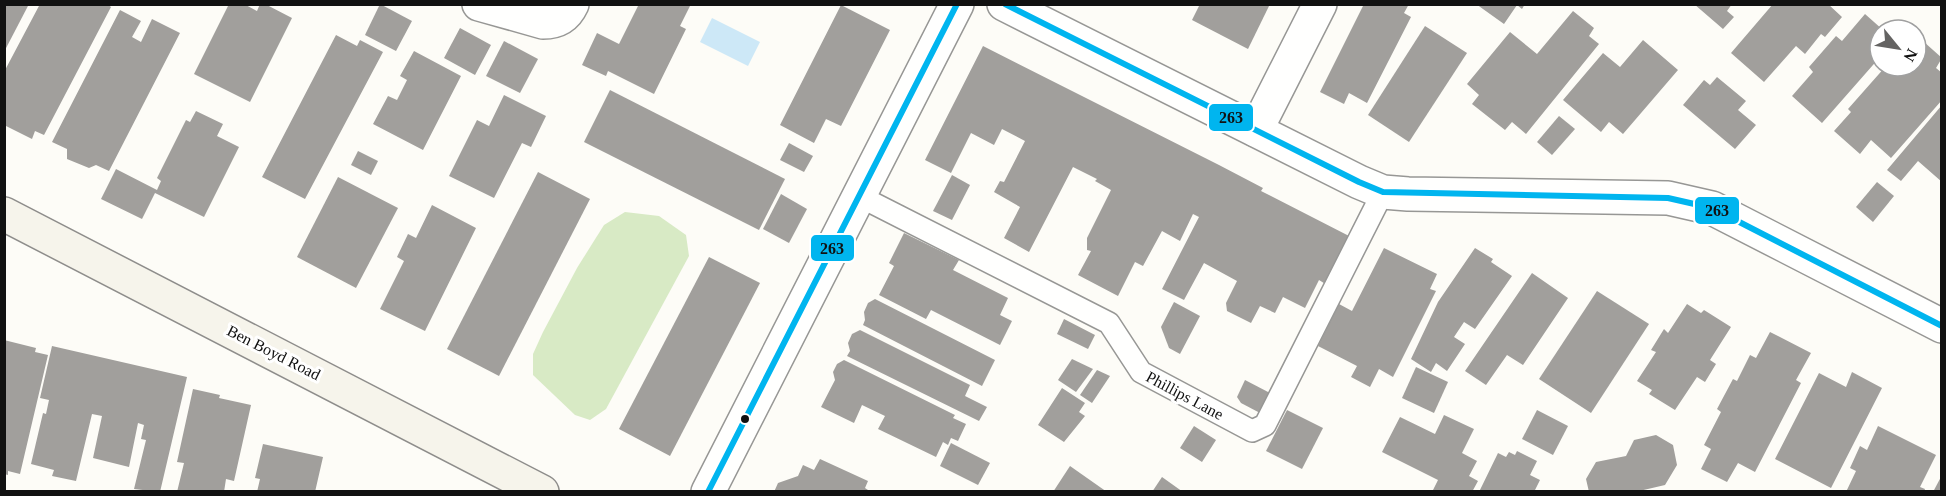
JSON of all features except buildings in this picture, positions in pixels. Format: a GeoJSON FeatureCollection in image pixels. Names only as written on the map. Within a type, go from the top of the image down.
{"type":"FeatureCollection","features":[{"type":"Feature","properties":{"kind":"street"},"geometry":{"type":"LineString","coordinates":[[479,4],[543,22],[553,22],[561,19],[573,4]]}},
{"type":"Feature","properties":{"kind":"street"},"geometry":{"type":"LineString","coordinates":[[708,492],[957,4]]}},
{"type":"Feature","properties":{"kind":"street"},"geometry":{"type":"LineString","coordinates":[[1004,4],[1383,192],[1668,198],[1712,208],[1941,326]]}},
{"type":"Feature","properties":{"kind":"street"},"geometry":{"type":"LineString","coordinates":[[1257,130],[1320,4]]}},
{"type":"Feature","properties":{"kind":"street","name":"Ben Boyd Road"},"geometry":{"type":"LineString","coordinates":[[4,214],[542,492]]}},
{"type":"Feature","properties":{"kind":"lane","name":"Phillips Lane"},"geometry":{"type":"LineString","coordinates":[[859,195],[1108,323],[1141,372],[1252,431],[1265,425],[1383,192]]}},
{"type":"Feature","properties":{"kind":"green space"},"geometry":{"type":"Polygon","coordinates":[[[625,212],[659,216],[686,235],[689,256],[606,409],[590,420],[575,415],[533,375],[533,354],[577,268],[604,225],[625,212]]]}},
{"type":"Feature","properties":{"kind":"water"},"geometry":{"type":"Polygon","coordinates":[[[712,18],[760,42],[748,66],[700,42],[712,18]]]}},
{"type":"Feature","properties":{"kind":"transit line","name":"263"},"geometry":{"type":"LineString","coordinates":[[708,492],[957,4]]}},
{"type":"Feature","properties":{"kind":"transit line","name":"263"},"geometry":{"type":"LineString","coordinates":[[1005,4],[1383,192],[1668,198],[1712,208],[1942,326]]}}]}
